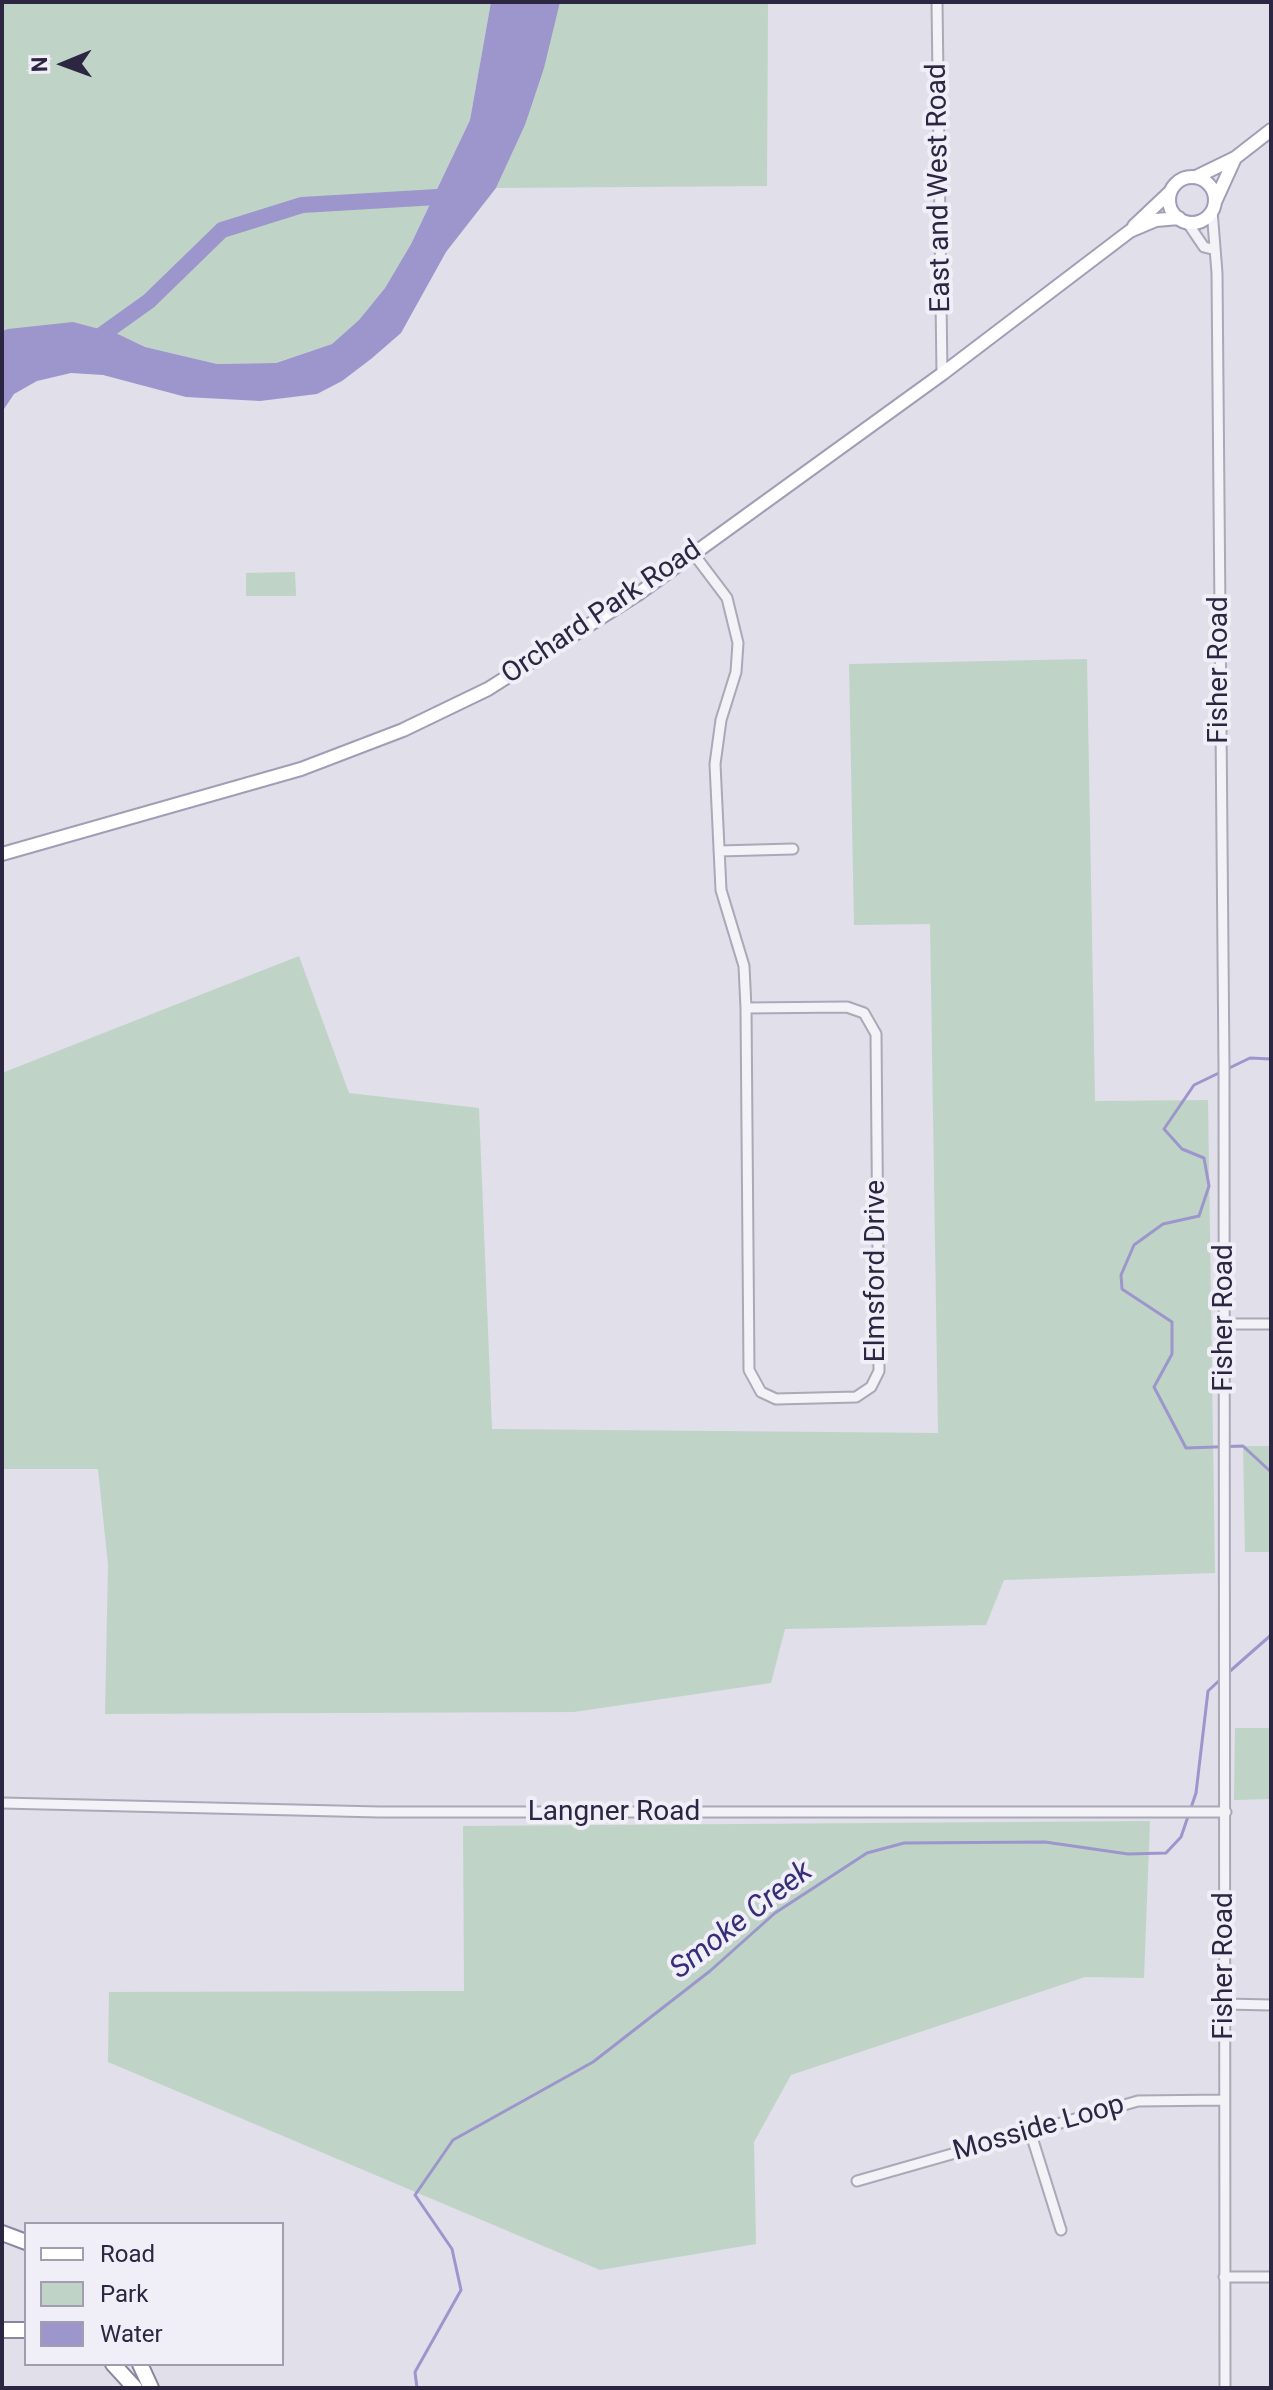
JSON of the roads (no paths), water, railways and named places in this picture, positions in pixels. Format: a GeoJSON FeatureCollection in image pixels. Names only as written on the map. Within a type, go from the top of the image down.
{"type":"FeatureCollection","features":[{"type":"Feature","properties":{"kind":"highway"},"geometry":{"type":"LineString","coordinates":[[2,2233],[24,2241]]}},
{"type":"Feature","properties":{"kind":"highway"},"geometry":{"type":"LineString","coordinates":[[2,2330],[24,2330]]}},
{"type":"Feature","properties":{"kind":"highway"},"geometry":{"type":"LineString","coordinates":[[115,2366],[135,2388]]}},
{"type":"Feature","properties":{"kind":"highway"},"geometry":{"type":"LineString","coordinates":[[141,2366],[151,2388]]}},
{"type":"Feature","properties":{"kind":"main road"},"geometry":{"type":"LineString","coordinates":[[1235,158],[1213,206],[1199,222],[1183,220],[1169,205],[1170,192],[1181,179],[1196,177],[1235,158],[1271,130]]}},
{"type":"Feature","properties":{"kind":"main road"},"geometry":{"type":"LineString","coordinates":[[1196,177],[1209,184],[1213,206]]}},
{"type":"Feature","properties":{"kind":"main road","name":"Orchard Park Road"},"geometry":{"type":"LineString","coordinates":[[2,854],[267,780],[403,730],[538,660],[942,374],[1130,231],[1170,192]]}},
{"type":"Feature","properties":{"kind":"main road","name":"Orchard Park Road"},"geometry":{"type":"LineString","coordinates":[[1130,231],[1156,220],[1183,220]]}},
{"type":"Feature","properties":{"kind":"street","name":"East and West Road"},"geometry":{"type":"LineString","coordinates":[[937,2],[942,374]]}},
{"type":"Feature","properties":{"kind":"street","name":"Fisher Road"},"geometry":{"type":"LineString","coordinates":[[1213,206],[1216,245],[1212,249],[1217,273],[1224,1066],[1225,2388]]}},
{"type":"Feature","properties":{"kind":"street"},"geometry":{"type":"LineString","coordinates":[[1183,220],[1204,247],[1212,249]]}},
{"type":"Feature","properties":{"kind":"street","name":"Elmsford Drive"},"geometry":{"type":"LineString","coordinates":[[693,553],[727,598],[738,643],[736,672],[717,742],[723,905],[744,966],[750,1378],[761,1392],[776,1399],[856,1397],[876,1380],[880,1361],[874,1026],[864,1013],[847,1007],[746,1008]]}},
{"type":"Feature","properties":{"kind":"street"},"geometry":{"type":"LineString","coordinates":[[719,851],[793,849]]}},
{"type":"Feature","properties":{"kind":"street"},"geometry":{"type":"LineString","coordinates":[[1225,1324],[1271,1324]]}},
{"type":"Feature","properties":{"kind":"street","name":"Langner Road"},"geometry":{"type":"LineString","coordinates":[[2,1803],[392,1812],[1226,1812]]}},
{"type":"Feature","properties":{"kind":"street"},"geometry":{"type":"LineString","coordinates":[[1225,2004],[1271,2005]]}},
{"type":"Feature","properties":{"kind":"street","name":"Mosside Loop"},"geometry":{"type":"LineString","coordinates":[[857,2181],[1138,2101],[1224,2100]]}},
{"type":"Feature","properties":{"kind":"street"},"geometry":{"type":"LineString","coordinates":[[1030,2131],[1061,2230]]}},
{"type":"Feature","properties":{"kind":"street"},"geometry":{"type":"LineString","coordinates":[[1224,2277],[1271,2277]]}},
{"type":"Feature","properties":{"kind":"water"},"geometry":{"type":"Polygon","coordinates":[[[491,2],[560,2],[544,68],[525,125],[496,188],[446,252],[401,333],[371,359],[342,381],[317,394],[260,401],[186,397],[103,375],[71,373],[37,381],[14,394],[2,412],[2,331],[8,329],[73,322],[118,334],[145,347],[217,364],[276,363],[332,344],[359,320],[385,288],[411,244],[470,120],[491,2]]]}},
{"type":"Feature","properties":{"kind":"waterway"},"geometry":{"type":"LineString","coordinates":[[93,341],[149,301],[222,230],[302,205],[454,196]]}},
{"type":"Feature","properties":{"kind":"waterway"},"geometry":{"type":"LineString","coordinates":[[1271,1059],[1250,1058],[1194,1085],[1164,1129],[1182,1149],[1204,1158],[1209,1186],[1199,1216],[1163,1224],[1134,1245],[1121,1275],[1122,1289],[1172,1322],[1172,1354],[1154,1387],[1186,1448],[1243,1446],[1271,1472]]}},
{"type":"Feature","properties":{"kind":"waterway","name":"Smoke Creek"},"geometry":{"type":"LineString","coordinates":[[1229,1672],[1271,1635]]}},
{"type":"Feature","properties":{"kind":"waterway","name":"Smoke Creek"},"geometry":{"type":"LineString","coordinates":[[417,2388],[415,2372],[461,2290],[452,2249],[415,2195],[453,2140],[593,2062],[710,1971],[775,1913],[867,1853],[904,1843],[1045,1842],[1128,1854],[1166,1853],[1181,1837],[1196,1793],[1208,1691],[1223,1677]]}}]}
